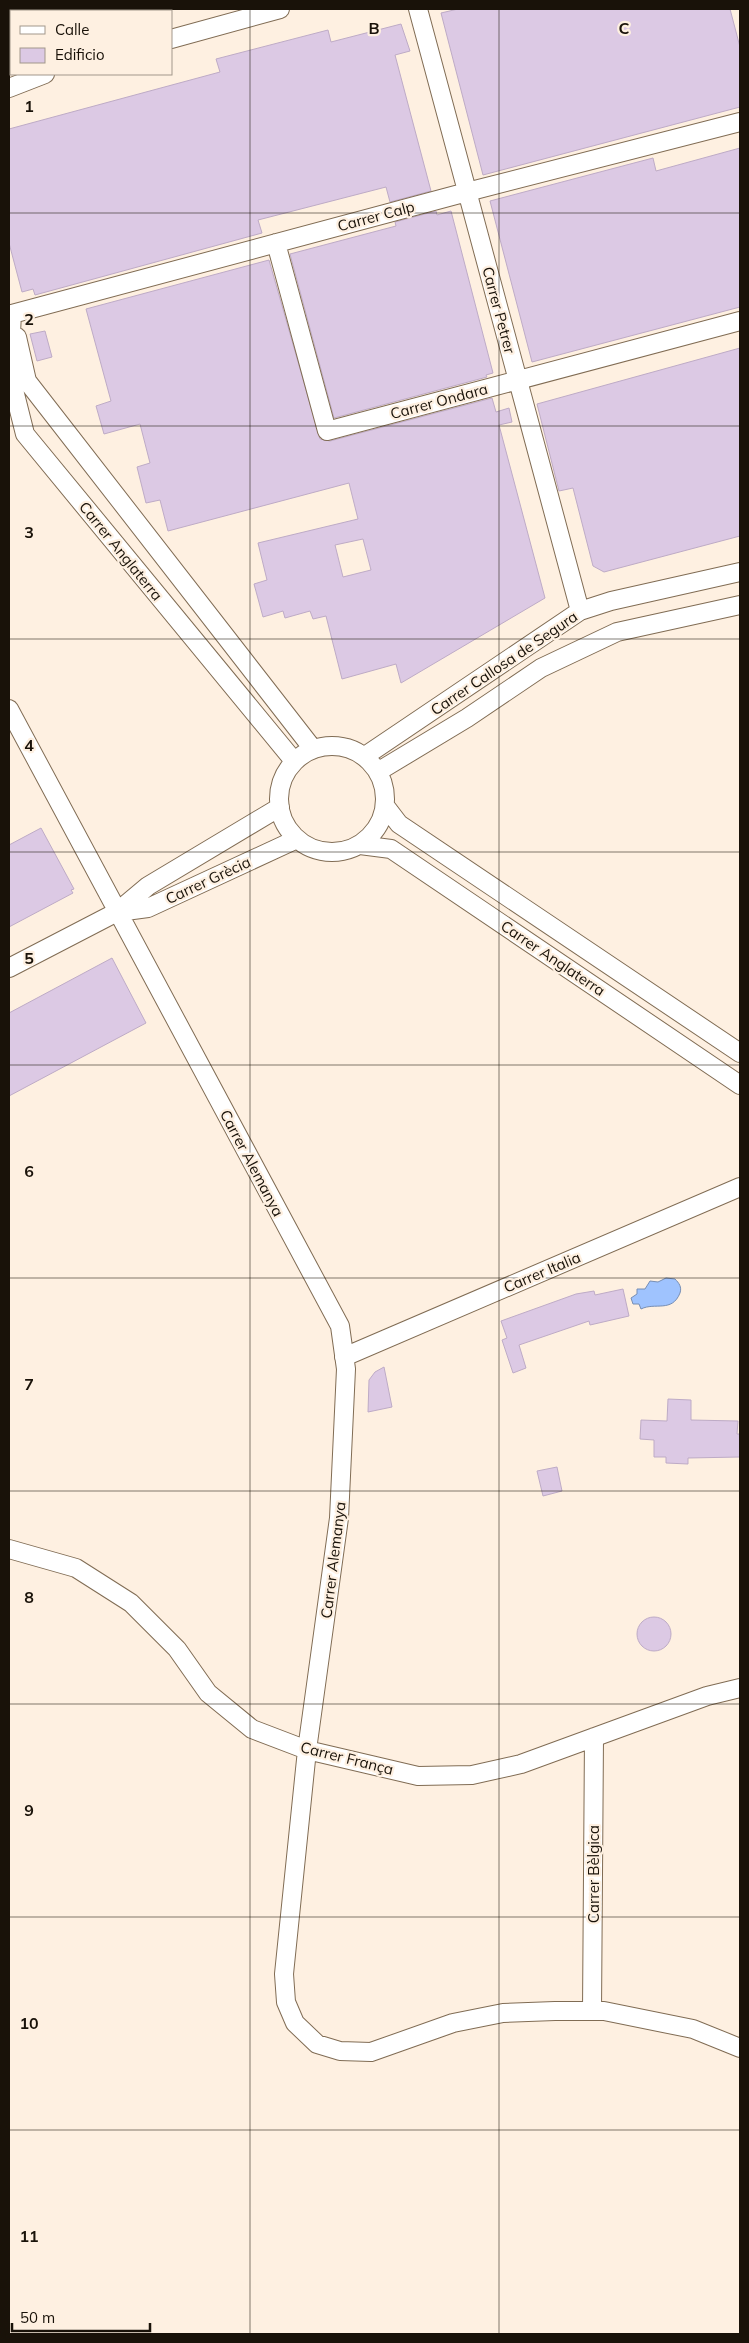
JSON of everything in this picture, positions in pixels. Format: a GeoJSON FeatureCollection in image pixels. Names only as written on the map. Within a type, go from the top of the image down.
{"type":"FeatureCollection","features":[{"type":"Feature","properties":{"kind":"street"},"geometry":{"type":"LineString","coordinates":[[172,39],[280,9]]}},
{"type":"Feature","properties":{"kind":"street","name":"Carrer Petrer"},"geometry":{"type":"LineString","coordinates":[[418,9],[580,611]]}},
{"type":"Feature","properties":{"kind":"street"},"geometry":{"type":"LineString","coordinates":[[9,88],[42,75]]}},
{"type":"Feature","properties":{"kind":"street","name":"Carrer Calp"},"geometry":{"type":"LineString","coordinates":[[10,310],[740,122]]}},
{"type":"Feature","properties":{"kind":"street","name":"Carrer Ondara"},"geometry":{"type":"LineString","coordinates":[[276,243],[327,431],[740,322]]}},
{"type":"Feature","properties":{"kind":"street"},"geometry":{"type":"LineString","coordinates":[[10,310],[27,381],[313,749]]}},
{"type":"Feature","properties":{"kind":"street","name":"Carrer Anglaterra"},"geometry":{"type":"LineString","coordinates":[[10,310],[9,370],[12,399],[24,434],[294,761]]}},
{"type":"Feature","properties":{"kind":"street","name":"Carrer Callosa de Segura"},"geometry":{"type":"LineString","coordinates":[[365,756],[580,611],[611,601],[740,572]]}},
{"type":"Feature","properties":{"kind":"street","name":"Carrer Callosa de Segura"},"geometry":{"type":"LineString","coordinates":[[379,771],[467,718],[541,668],[617,632],[740,605]]}},
{"type":"Feature","properties":{"kind":"street","name":"Carrer Alemanya"},"geometry":{"type":"LineString","coordinates":[[9,709],[340,1326],[346,1369],[339,1518],[308,1750],[284,1974],[286,2002],[295,2023],[317,2044],[340,2052],[371,2052],[453,2022],[495,2014],[604,2010],[693,2029],[740,2048]]}},
{"type":"Feature","properties":{"kind":"street"},"geometry":{"type":"LineString","coordinates":[[338,745],[365,756],[379,771],[385,788],[386,807],[381,823],[372,835],[360,845],[332,853],[308,847],[297,839],[287,827],[280,808],[280,789],[285,774],[294,761],[313,749],[338,745]]}},
{"type":"Feature","properties":{"kind":"street","name":"Carrer Anglaterra"},"geometry":{"type":"LineString","coordinates":[[386,807],[399,824],[740,1053]]}},
{"type":"Feature","properties":{"kind":"street","name":"Carrer Grècia"},"geometry":{"type":"LineString","coordinates":[[9,968],[117,912],[148,886],[280,808]]}},
{"type":"Feature","properties":{"kind":"street","name":"Carrer Grècia"},"geometry":{"type":"LineString","coordinates":[[117,912],[148,908],[297,839]]}},
{"type":"Feature","properties":{"kind":"street","name":"Carrer Anglaterra"},"geometry":{"type":"LineString","coordinates":[[360,845],[391,849],[740,1085]]}},
{"type":"Feature","properties":{"kind":"street","name":"Carrer Italia"},"geometry":{"type":"LineString","coordinates":[[344,1357],[740,1187]]}},
{"type":"Feature","properties":{"kind":"street","name":"Carrer França"},"geometry":{"type":"LineString","coordinates":[[9,1549],[76,1568],[131,1603],[178,1649],[208,1693],[252,1729],[308,1750],[418,1776],[472,1776],[521,1764],[707,1696],[740,1688]]}},
{"type":"Feature","properties":{"kind":"street","name":"Carrer Bèlgica"},"geometry":{"type":"LineString","coordinates":[[592,2010],[594,1737]]}},
{"type":"Feature","properties":{"kind":"water"},"geometry":{"type":"Polygon","coordinates":[[[666,1278],[675,1279],[681,1291],[677,1299],[672,1303],[641,1309],[639,1304],[633,1304],[631,1298],[637,1294],[637,1289],[645,1289],[650,1281],[658,1282],[666,1278]]]}},
{"type":"Feature","properties":{"kind":"building"},"geometry":{"type":"Polygon","coordinates":[[[458,9],[730,9],[740,47],[740,107],[483,175],[441,13],[458,9]]]}},
{"type":"Feature","properties":{"kind":"building"},"geometry":{"type":"Polygon","coordinates":[[[401,24],[410,51],[395,55],[431,191],[390,202],[386,187],[258,220],[262,233],[35,295],[33,289],[22,292],[9,243],[9,129],[220,72],[216,59],[328,30],[331,42],[401,24]]]}},
{"type":"Feature","properties":{"kind":"building"},"geometry":{"type":"Polygon","coordinates":[[[740,148],[740,307],[532,362],[490,201],[653,158],[656,171],[740,148]]]}},
{"type":"Feature","properties":{"kind":"building"},"geometry":{"type":"Polygon","coordinates":[[[436,211],[437,215],[451,211],[493,373],[486,375],[487,377],[334,418],[290,254],[396,226],[395,222],[436,211]]]}},
{"type":"Feature","properties":{"kind":"building"},"geometry":{"type":"Polygon","coordinates":[[[269,260],[320,439],[330,441],[492,398],[496,412],[509,408],[512,422],[499,425],[545,598],[401,683],[396,664],[342,679],[326,616],[313,619],[310,611],[285,618],[283,611],[263,617],[254,584],[267,580],[258,543],[358,519],[349,483],[168,531],[160,500],[146,503],[137,467],[150,463],[140,424],[104,434],[96,406],[111,401],[86,309],[269,260]],[[363,539],[335,545],[343,577],[371,570],[363,539]]]}},
{"type":"Feature","properties":{"kind":"building"},"geometry":{"type":"Polygon","coordinates":[[[45,331],[52,357],[37,361],[30,334],[45,331]]]}},
{"type":"Feature","properties":{"kind":"building"},"geometry":{"type":"Polygon","coordinates":[[[740,348],[740,536],[604,572],[593,566],[573,488],[559,491],[537,404],[740,348]]]}},
{"type":"Feature","properties":{"kind":"building"},"geometry":{"type":"Polygon","coordinates":[[[41,828],[74,889],[71,890],[73,893],[9,927],[9,845],[41,828]]]}},
{"type":"Feature","properties":{"kind":"building"},"geometry":{"type":"Polygon","coordinates":[[[112,958],[146,1023],[9,1096],[9,1013],[112,958]]]}},
{"type":"Feature","properties":{"kind":"building"},"geometry":{"type":"Polygon","coordinates":[[[623,1289],[629,1316],[590,1325],[589,1321],[519,1345],[526,1368],[513,1373],[502,1340],[507,1338],[501,1321],[576,1294],[594,1291],[595,1295],[623,1289]]]}},
{"type":"Feature","properties":{"kind":"building"},"geometry":{"type":"Polygon","coordinates":[[[384,1367],[392,1407],[368,1412],[369,1380],[375,1372],[384,1367]]]}},
{"type":"Feature","properties":{"kind":"building"},"geometry":{"type":"Polygon","coordinates":[[[668,1399],[691,1400],[691,1420],[738,1421],[737,1434],[740,1434],[740,1457],[688,1458],[688,1464],[666,1463],[666,1457],[654,1457],[654,1440],[640,1439],[641,1420],[667,1421],[668,1399]]]}},
{"type":"Feature","properties":{"kind":"building"},"geometry":{"type":"Polygon","coordinates":[[[557,1467],[562,1491],[543,1496],[537,1471],[557,1467]]]}},
{"type":"Feature","properties":{"kind":"building"},"geometry":{"type":"Polygon","coordinates":[[[654,1617],[666,1622],[671,1634],[666,1646],[654,1651],[642,1646],[637,1634],[642,1622],[654,1617]]]}}]}
